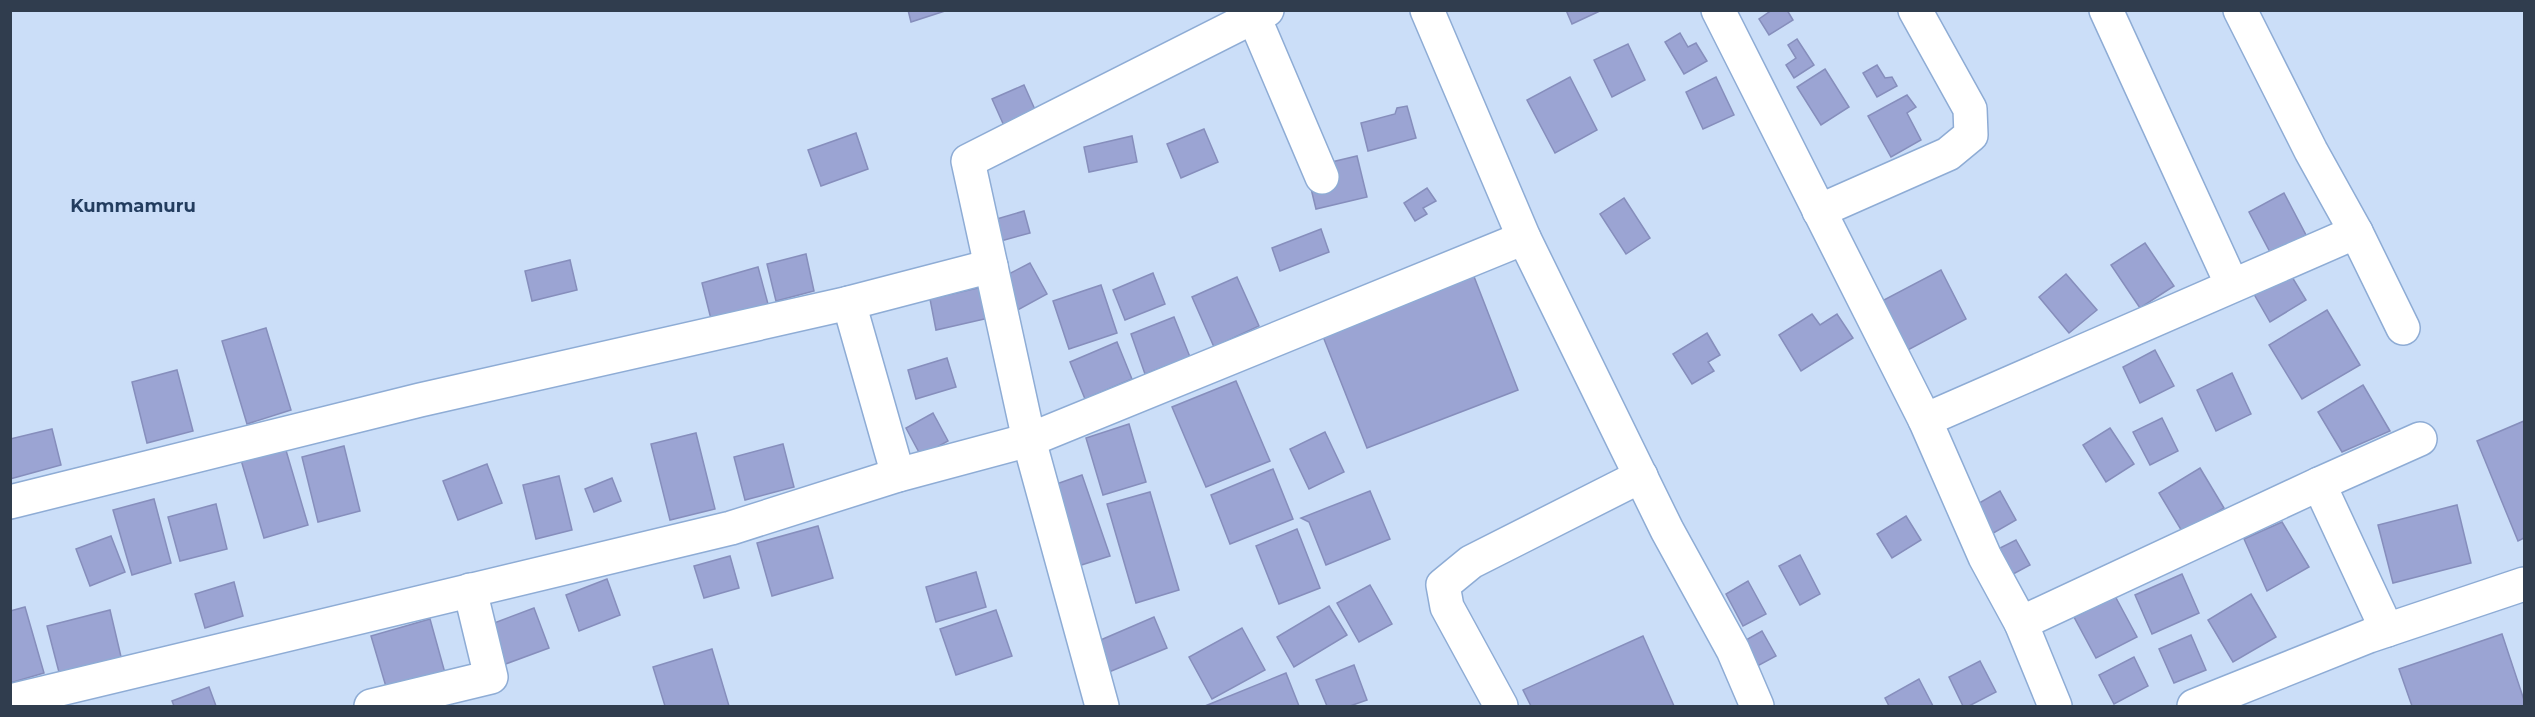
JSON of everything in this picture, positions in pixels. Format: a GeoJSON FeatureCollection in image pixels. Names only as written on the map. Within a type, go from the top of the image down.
{"type":"FeatureCollection","features":[{"type":"Feature","properties":{"kind":"street"},"geometry":{"type":"LineString","coordinates":[[1427,10],[1524,238],[1667,530],[1733,650],[1757,706]]}},
{"type":"Feature","properties":{"kind":"street"},"geometry":{"type":"LineString","coordinates":[[1718,10],[1925,420],[1985,557],[2021,623],[2055,706]]}},
{"type":"Feature","properties":{"kind":"street"},"geometry":{"type":"LineString","coordinates":[[1819,212],[1948,154],[1971,135],[1970,109],[1915,10]]}},
{"type":"Feature","properties":{"kind":"street"},"geometry":{"type":"LineString","coordinates":[[2106,10],[2232,285]]}},
{"type":"Feature","properties":{"kind":"street"},"geometry":{"type":"LineString","coordinates":[[2240,10],[2311,151],[2356,232],[2403,328]]}},
{"type":"Feature","properties":{"kind":"street"},"geometry":{"type":"LineString","coordinates":[[1102,706],[1029,440],[968,161],[1261,14],[1322,177]]}},
{"type":"Feature","properties":{"kind":"street"},"geometry":{"type":"LineString","coordinates":[[1925,420],[2356,232]]}},
{"type":"Feature","properties":{"kind":"street"},"geometry":{"type":"LineString","coordinates":[[10,701],[730,528],[898,475],[1029,440],[1524,238]]}},
{"type":"Feature","properties":{"kind":"street"},"geometry":{"type":"LineString","coordinates":[[10,502],[420,400],[849,303],[931,279],[991,266]]}},
{"type":"Feature","properties":{"kind":"street"},"geometry":{"type":"LineString","coordinates":[[849,303],[898,475]]}},
{"type":"Feature","properties":{"kind":"street"},"geometry":{"type":"LineString","coordinates":[[2021,623],[2420,439]]}},
{"type":"Feature","properties":{"kind":"street"},"geometry":{"type":"LineString","coordinates":[[1499,706],[1447,607],[1443,585],[1471,562],[1641,476]]}},
{"type":"Feature","properties":{"kind":"street"},"geometry":{"type":"LineString","coordinates":[[2319,484],[2387,630]]}},
{"type":"Feature","properties":{"kind":"street"},"geometry":{"type":"LineString","coordinates":[[2194,706],[2232,700],[2387,630],[2524,584]]}},
{"type":"Feature","properties":{"kind":"street"},"geometry":{"type":"LineString","coordinates":[[371,706],[491,677],[470,590]]}},
{"type":"Feature","properties":{"kind":"building"},"geometry":{"type":"Polygon","coordinates":[[[908,10],[948,10],[911,22],[908,10]]]}},
{"type":"Feature","properties":{"kind":"building"},"geometry":{"type":"Polygon","coordinates":[[[1566,10],[1602,10],[1572,24],[1566,10]]]}},
{"type":"Feature","properties":{"kind":"building"},"geometry":{"type":"Polygon","coordinates":[[[1772,10],[1787,10],[1793,20],[1769,35],[1759,19],[1772,10]]]}},
{"type":"Feature","properties":{"kind":"building"},"geometry":{"type":"Polygon","coordinates":[[[1680,33],[1688,47],[1696,43],[1707,61],[1684,74],[1665,42],[1680,33]]]}},
{"type":"Feature","properties":{"kind":"building"},"geometry":{"type":"Polygon","coordinates":[[[1797,39],[1814,65],[1794,78],[1786,65],[1796,58],[1788,45],[1797,39]]]}},
{"type":"Feature","properties":{"kind":"building"},"geometry":{"type":"Polygon","coordinates":[[[1628,44],[1645,80],[1612,97],[1594,60],[1628,44]]]}},
{"type":"Feature","properties":{"kind":"building"},"geometry":{"type":"Polygon","coordinates":[[[1877,65],[1885,78],[1892,77],[1897,86],[1877,97],[1863,73],[1877,65]]]}},
{"type":"Feature","properties":{"kind":"building"},"geometry":{"type":"Polygon","coordinates":[[[1825,69],[1849,107],[1821,125],[1797,87],[1825,69]]]}},
{"type":"Feature","properties":{"kind":"building"},"geometry":{"type":"Polygon","coordinates":[[[1570,77],[1597,130],[1555,153],[1527,100],[1570,77]]]}},
{"type":"Feature","properties":{"kind":"building"},"geometry":{"type":"Polygon","coordinates":[[[1716,77],[1734,115],[1703,129],[1686,92],[1716,77]]]}},
{"type":"Feature","properties":{"kind":"building"},"geometry":{"type":"Polygon","coordinates":[[[1024,85],[1037,114],[1005,128],[992,99],[1024,85]]]}},
{"type":"Feature","properties":{"kind":"building"},"geometry":{"type":"Polygon","coordinates":[[[1907,95],[1916,107],[1907,113],[1921,140],[1891,157],[1868,116],[1907,95]]]}},
{"type":"Feature","properties":{"kind":"building"},"geometry":{"type":"Polygon","coordinates":[[[1407,106],[1416,138],[1368,151],[1361,123],[1395,114],[1397,108],[1407,106]]]}},
{"type":"Feature","properties":{"kind":"building"},"geometry":{"type":"Polygon","coordinates":[[[1204,129],[1218,162],[1181,178],[1167,144],[1204,129]]]}},
{"type":"Feature","properties":{"kind":"building"},"geometry":{"type":"Polygon","coordinates":[[[856,133],[868,169],[821,186],[808,150],[856,133]]]}},
{"type":"Feature","properties":{"kind":"building"},"geometry":{"type":"Polygon","coordinates":[[[1132,136],[1137,162],[1089,172],[1084,147],[1132,136]]]}},
{"type":"Feature","properties":{"kind":"building"},"geometry":{"type":"Polygon","coordinates":[[[1357,156],[1367,197],[1316,209],[1306,168],[1357,156]]]}},
{"type":"Feature","properties":{"kind":"building"},"geometry":{"type":"Polygon","coordinates":[[[1427,188],[1436,201],[1423,208],[1427,214],[1415,221],[1404,203],[1427,188]]]}},
{"type":"Feature","properties":{"kind":"building"},"geometry":{"type":"Polygon","coordinates":[[[2284,193],[2306,235],[2271,254],[2249,212],[2284,193]]]}},
{"type":"Feature","properties":{"kind":"building"},"geometry":{"type":"Polygon","coordinates":[[[1624,198],[1650,238],[1626,254],[1600,214],[1624,198]]]}},
{"type":"Feature","properties":{"kind":"building"},"geometry":{"type":"Polygon","coordinates":[[[1024,211],[1030,233],[997,242],[990,221],[1024,211]]]}},
{"type":"Feature","properties":{"kind":"building"},"geometry":{"type":"Polygon","coordinates":[[[1321,229],[1329,252],[1280,271],[1272,248],[1321,229]]]}},
{"type":"Feature","properties":{"kind":"building"},"geometry":{"type":"Polygon","coordinates":[[[2145,243],[2174,286],[2140,308],[2111,265],[2145,243]]]}},
{"type":"Feature","properties":{"kind":"building"},"geometry":{"type":"Polygon","coordinates":[[[806,254],[814,291],[776,301],[767,264],[806,254]]]}},
{"type":"Feature","properties":{"kind":"building"},"geometry":{"type":"Polygon","coordinates":[[[570,260],[577,290],[532,301],[525,271],[570,260]]]}},
{"type":"Feature","properties":{"kind":"building"},"geometry":{"type":"Polygon","coordinates":[[[1030,263],[1047,294],[1012,313],[1003,277],[1030,263]]]}},
{"type":"Feature","properties":{"kind":"building"},"geometry":{"type":"Polygon","coordinates":[[[758,267],[768,304],[711,319],[702,283],[758,267]]]}},
{"type":"Feature","properties":{"kind":"building"},"geometry":{"type":"Polygon","coordinates":[[[2286,267],[2306,300],[2270,322],[2251,289],[2286,267]]]}},
{"type":"Feature","properties":{"kind":"building"},"geometry":{"type":"Polygon","coordinates":[[[1941,270],[1966,319],[1906,351],[1880,302],[1941,270]]]}},
{"type":"Feature","properties":{"kind":"building"},"geometry":{"type":"Polygon","coordinates":[[[1153,273],[1165,304],[1125,320],[1113,290],[1153,273]]]}},
{"type":"Feature","properties":{"kind":"building"},"geometry":{"type":"Polygon","coordinates":[[[1473,274],[1518,390],[1367,448],[1322,334],[1473,274]]]}},
{"type":"Feature","properties":{"kind":"building"},"geometry":{"type":"Polygon","coordinates":[[[2066,274],[2097,310],[2069,333],[2039,297],[2066,274]]]}},
{"type":"Feature","properties":{"kind":"building"},"geometry":{"type":"Polygon","coordinates":[[[1237,277],[1259,326],[1214,347],[1192,297],[1237,277]]]}},
{"type":"Feature","properties":{"kind":"building"},"geometry":{"type":"Polygon","coordinates":[[[1101,285],[1117,333],[1069,349],[1053,301],[1101,285]]]}},
{"type":"Feature","properties":{"kind":"building"},"geometry":{"type":"Polygon","coordinates":[[[982,287],[989,318],[936,330],[930,299],[982,287]]]}},
{"type":"Feature","properties":{"kind":"building"},"geometry":{"type":"Polygon","coordinates":[[[2327,310],[2360,365],[2302,399],[2269,345],[2327,310]]]}},
{"type":"Feature","properties":{"kind":"building"},"geometry":{"type":"Polygon","coordinates":[[[1812,314],[1820,325],[1837,314],[1853,338],[1801,371],[1779,335],[1812,314]]]}},
{"type":"Feature","properties":{"kind":"building"},"geometry":{"type":"Polygon","coordinates":[[[1174,317],[1190,357],[1145,374],[1131,334],[1174,317]]]}},
{"type":"Feature","properties":{"kind":"building"},"geometry":{"type":"Polygon","coordinates":[[[266,328],[291,410],[247,424],[222,341],[266,328]]]}},
{"type":"Feature","properties":{"kind":"building"},"geometry":{"type":"Polygon","coordinates":[[[1707,333],[1720,355],[1708,362],[1714,371],[1692,384],[1673,354],[1707,333]]]}},
{"type":"Feature","properties":{"kind":"building"},"geometry":{"type":"Polygon","coordinates":[[[1117,342],[1132,379],[1085,399],[1070,362],[1117,342]]]}},
{"type":"Feature","properties":{"kind":"building"},"geometry":{"type":"Polygon","coordinates":[[[2155,350],[2174,386],[2140,403],[2123,367],[2155,350]]]}},
{"type":"Feature","properties":{"kind":"building"},"geometry":{"type":"Polygon","coordinates":[[[947,358],[956,387],[916,399],[908,370],[947,358]]]}},
{"type":"Feature","properties":{"kind":"building"},"geometry":{"type":"Polygon","coordinates":[[[177,370],[193,431],[147,443],[132,382],[177,370]]]}},
{"type":"Feature","properties":{"kind":"building"},"geometry":{"type":"Polygon","coordinates":[[[2232,373],[2251,414],[2216,431],[2197,390],[2232,373]]]}},
{"type":"Feature","properties":{"kind":"building"},"geometry":{"type":"Polygon","coordinates":[[[1236,381],[1270,461],[1206,487],[1172,407],[1236,381]]]}},
{"type":"Feature","properties":{"kind":"building"},"geometry":{"type":"Polygon","coordinates":[[[2363,385],[2390,431],[2342,452],[2318,412],[2363,385]]]}},
{"type":"Feature","properties":{"kind":"building"},"geometry":{"type":"Polygon","coordinates":[[[933,413],[948,441],[921,456],[906,428],[933,413]]]}},
{"type":"Feature","properties":{"kind":"building"},"geometry":{"type":"Polygon","coordinates":[[[2162,418],[2178,451],[2150,465],[2133,432],[2162,418]]]}},
{"type":"Feature","properties":{"kind":"building"},"geometry":{"type":"Polygon","coordinates":[[[2524,421],[2524,538],[2518,541],[2477,441],[2524,421]]]}},
{"type":"Feature","properties":{"kind":"building"},"geometry":{"type":"Polygon","coordinates":[[[1129,424],[1146,482],[1103,495],[1086,438],[1129,424]]]}},
{"type":"Feature","properties":{"kind":"building"},"geometry":{"type":"Polygon","coordinates":[[[2110,428],[2134,464],[2106,482],[2083,445],[2110,428]]]}},
{"type":"Feature","properties":{"kind":"building"},"geometry":{"type":"Polygon","coordinates":[[[52,429],[61,465],[10,479],[10,439],[52,429]]]}},
{"type":"Feature","properties":{"kind":"building"},"geometry":{"type":"Polygon","coordinates":[[[1325,432],[1344,472],[1309,489],[1290,449],[1325,432]]]}},
{"type":"Feature","properties":{"kind":"building"},"geometry":{"type":"Polygon","coordinates":[[[696,433],[715,509],[670,520],[651,444],[696,433]]]}},
{"type":"Feature","properties":{"kind":"building"},"geometry":{"type":"Polygon","coordinates":[[[783,444],[794,487],[745,500],[734,457],[783,444]]]}},
{"type":"Feature","properties":{"kind":"building"},"geometry":{"type":"Polygon","coordinates":[[[344,446],[360,511],[318,522],[302,457],[344,446]]]}},
{"type":"Feature","properties":{"kind":"building"},"geometry":{"type":"Polygon","coordinates":[[[285,447],[308,525],[264,538],[241,460],[285,447]]]}},
{"type":"Feature","properties":{"kind":"building"},"geometry":{"type":"Polygon","coordinates":[[[487,464],[502,503],[458,520],[443,481],[487,464]]]}},
{"type":"Feature","properties":{"kind":"building"},"geometry":{"type":"Polygon","coordinates":[[[2200,468],[2224,508],[2183,533],[2159,493],[2200,468]]]}},
{"type":"Feature","properties":{"kind":"building"},"geometry":{"type":"Polygon","coordinates":[[[1273,469],[1293,519],[1230,544],[1211,495],[1273,469]]]}},
{"type":"Feature","properties":{"kind":"building"},"geometry":{"type":"Polygon","coordinates":[[[1082,475],[1110,556],[1075,567],[1048,487],[1082,475]]]}},
{"type":"Feature","properties":{"kind":"building"},"geometry":{"type":"Polygon","coordinates":[[[559,476],[572,530],[536,539],[523,485],[559,476]]]}},
{"type":"Feature","properties":{"kind":"building"},"geometry":{"type":"Polygon","coordinates":[[[612,478],[621,501],[594,512],[585,489],[612,478]]]}},
{"type":"Feature","properties":{"kind":"building"},"geometry":{"type":"Polygon","coordinates":[[[1370,491],[1390,539],[1326,565],[1309,522],[1301,518],[1370,491]]]}},
{"type":"Feature","properties":{"kind":"building"},"geometry":{"type":"Polygon","coordinates":[[[2000,491],[2016,520],[1990,535],[1974,506],[2000,491]]]}},
{"type":"Feature","properties":{"kind":"building"},"geometry":{"type":"Polygon","coordinates":[[[1150,492],[1179,590],[1136,603],[1107,504],[1150,492]]]}},
{"type":"Feature","properties":{"kind":"building"},"geometry":{"type":"Polygon","coordinates":[[[154,499],[171,563],[132,575],[113,510],[154,499]]]}},
{"type":"Feature","properties":{"kind":"building"},"geometry":{"type":"Polygon","coordinates":[[[216,504],[227,549],[180,561],[168,517],[216,504]]]}},
{"type":"Feature","properties":{"kind":"building"},"geometry":{"type":"Polygon","coordinates":[[[2457,505],[2471,563],[2393,583],[2378,525],[2457,505]]]}},
{"type":"Feature","properties":{"kind":"building"},"geometry":{"type":"Polygon","coordinates":[[[1906,516],[1921,540],[1892,558],[1877,534],[1906,516]]]}},
{"type":"Feature","properties":{"kind":"building"},"geometry":{"type":"Polygon","coordinates":[[[2282,522],[2309,567],[2267,591],[2244,539],[2282,522]]]}},
{"type":"Feature","properties":{"kind":"building"},"geometry":{"type":"Polygon","coordinates":[[[818,526],[833,578],[772,596],[757,543],[818,526]]]}},
{"type":"Feature","properties":{"kind":"building"},"geometry":{"type":"Polygon","coordinates":[[[1297,529],[1320,588],[1279,604],[1256,546],[1297,529]]]}},
{"type":"Feature","properties":{"kind":"building"},"geometry":{"type":"Polygon","coordinates":[[[111,536],[125,572],[90,586],[76,549],[111,536]]]}},
{"type":"Feature","properties":{"kind":"building"},"geometry":{"type":"Polygon","coordinates":[[[2016,540],[2030,565],[2004,579],[1990,553],[2016,540]]]}},
{"type":"Feature","properties":{"kind":"building"},"geometry":{"type":"Polygon","coordinates":[[[1800,555],[1820,594],[1800,605],[1779,566],[1800,555]]]}},
{"type":"Feature","properties":{"kind":"building"},"geometry":{"type":"Polygon","coordinates":[[[730,556],[739,588],[704,598],[694,566],[730,556]]]}},
{"type":"Feature","properties":{"kind":"building"},"geometry":{"type":"Polygon","coordinates":[[[976,572],[986,607],[936,622],[926,587],[976,572]]]}},
{"type":"Feature","properties":{"kind":"building"},"geometry":{"type":"Polygon","coordinates":[[[2182,574],[2199,613],[2152,634],[2135,595],[2182,574]]]}},
{"type":"Feature","properties":{"kind":"building"},"geometry":{"type":"Polygon","coordinates":[[[607,579],[620,615],[579,631],[566,595],[607,579]]]}},
{"type":"Feature","properties":{"kind":"building"},"geometry":{"type":"Polygon","coordinates":[[[1748,581],[1766,614],[1743,626],[1726,594],[1748,581]]]}},
{"type":"Feature","properties":{"kind":"building"},"geometry":{"type":"Polygon","coordinates":[[[234,582],[243,616],[205,628],[195,594],[234,582]]]}},
{"type":"Feature","properties":{"kind":"building"},"geometry":{"type":"Polygon","coordinates":[[[1370,585],[1392,624],[1359,642],[1337,603],[1370,585]]]}},
{"type":"Feature","properties":{"kind":"building"},"geometry":{"type":"Polygon","coordinates":[[[2251,594],[2276,637],[2233,662],[2208,620],[2251,594]]]}},
{"type":"Feature","properties":{"kind":"building"},"geometry":{"type":"Polygon","coordinates":[[[2115,596],[2137,637],[2096,658],[2074,617],[2115,596]]]}},
{"type":"Feature","properties":{"kind":"building"},"geometry":{"type":"Polygon","coordinates":[[[1329,606],[1347,635],[1294,667],[1277,637],[1329,606]]]}},
{"type":"Feature","properties":{"kind":"building"},"geometry":{"type":"Polygon","coordinates":[[[25,607],[44,673],[10,683],[10,611],[25,607]]]}},
{"type":"Feature","properties":{"kind":"building"},"geometry":{"type":"Polygon","coordinates":[[[534,608],[549,648],[503,665],[489,625],[534,608]]]}},
{"type":"Feature","properties":{"kind":"building"},"geometry":{"type":"Polygon","coordinates":[[[110,610],[122,661],[60,676],[47,626],[110,610]]]}},
{"type":"Feature","properties":{"kind":"building"},"geometry":{"type":"Polygon","coordinates":[[[996,610],[1012,656],[956,675],[940,629],[996,610]]]}},
{"type":"Feature","properties":{"kind":"building"},"geometry":{"type":"Polygon","coordinates":[[[1154,617],[1167,648],[1109,672],[1096,642],[1154,617]]]}},
{"type":"Feature","properties":{"kind":"building"},"geometry":{"type":"Polygon","coordinates":[[[430,619],[445,673],[387,690],[371,636],[430,619]]]}},
{"type":"Feature","properties":{"kind":"building"},"geometry":{"type":"Polygon","coordinates":[[[1242,628],[1265,670],[1212,699],[1189,657],[1242,628]]]}},
{"type":"Feature","properties":{"kind":"building"},"geometry":{"type":"Polygon","coordinates":[[[1762,631],[1776,656],[1750,670],[1737,645],[1762,631]]]}},
{"type":"Feature","properties":{"kind":"building"},"geometry":{"type":"Polygon","coordinates":[[[2502,634],[2524,706],[2412,706],[2399,669],[2502,634]]]}},
{"type":"Feature","properties":{"kind":"building"},"geometry":{"type":"Polygon","coordinates":[[[2191,635],[2206,670],[2174,683],[2159,649],[2191,635]]]}},
{"type":"Feature","properties":{"kind":"building"},"geometry":{"type":"Polygon","coordinates":[[[1643,636],[1674,706],[1531,706],[1523,690],[1643,636]]]}},
{"type":"Feature","properties":{"kind":"building"},"geometry":{"type":"Polygon","coordinates":[[[712,649],[729,706],[665,706],[653,667],[712,649]]]}},
{"type":"Feature","properties":{"kind":"building"},"geometry":{"type":"Polygon","coordinates":[[[2134,657],[2148,686],[2114,704],[2099,675],[2134,657]]]}},
{"type":"Feature","properties":{"kind":"building"},"geometry":{"type":"Polygon","coordinates":[[[1980,661],[1996,692],[1969,706],[1963,706],[1949,677],[1980,661]]]}},
{"type":"Feature","properties":{"kind":"building"},"geometry":{"type":"Polygon","coordinates":[[[1354,665],[1367,700],[1350,706],[1327,706],[1316,680],[1354,665]]]}},
{"type":"Feature","properties":{"kind":"building"},"geometry":{"type":"Polygon","coordinates":[[[1286,673],[1299,706],[1205,706],[1286,673]]]}},
{"type":"Feature","properties":{"kind":"building"},"geometry":{"type":"Polygon","coordinates":[[[1919,679],[1933,706],[1889,706],[1885,698],[1919,679]]]}},
{"type":"Feature","properties":{"kind":"building"},"geometry":{"type":"Polygon","coordinates":[[[209,687],[216,706],[174,706],[172,701],[209,687]]]}},
{"type":"Feature","properties":{"kind":"district","name":"Kummamuru"},"geometry":{"type":"Point","coordinates":[133,206]}}]}
